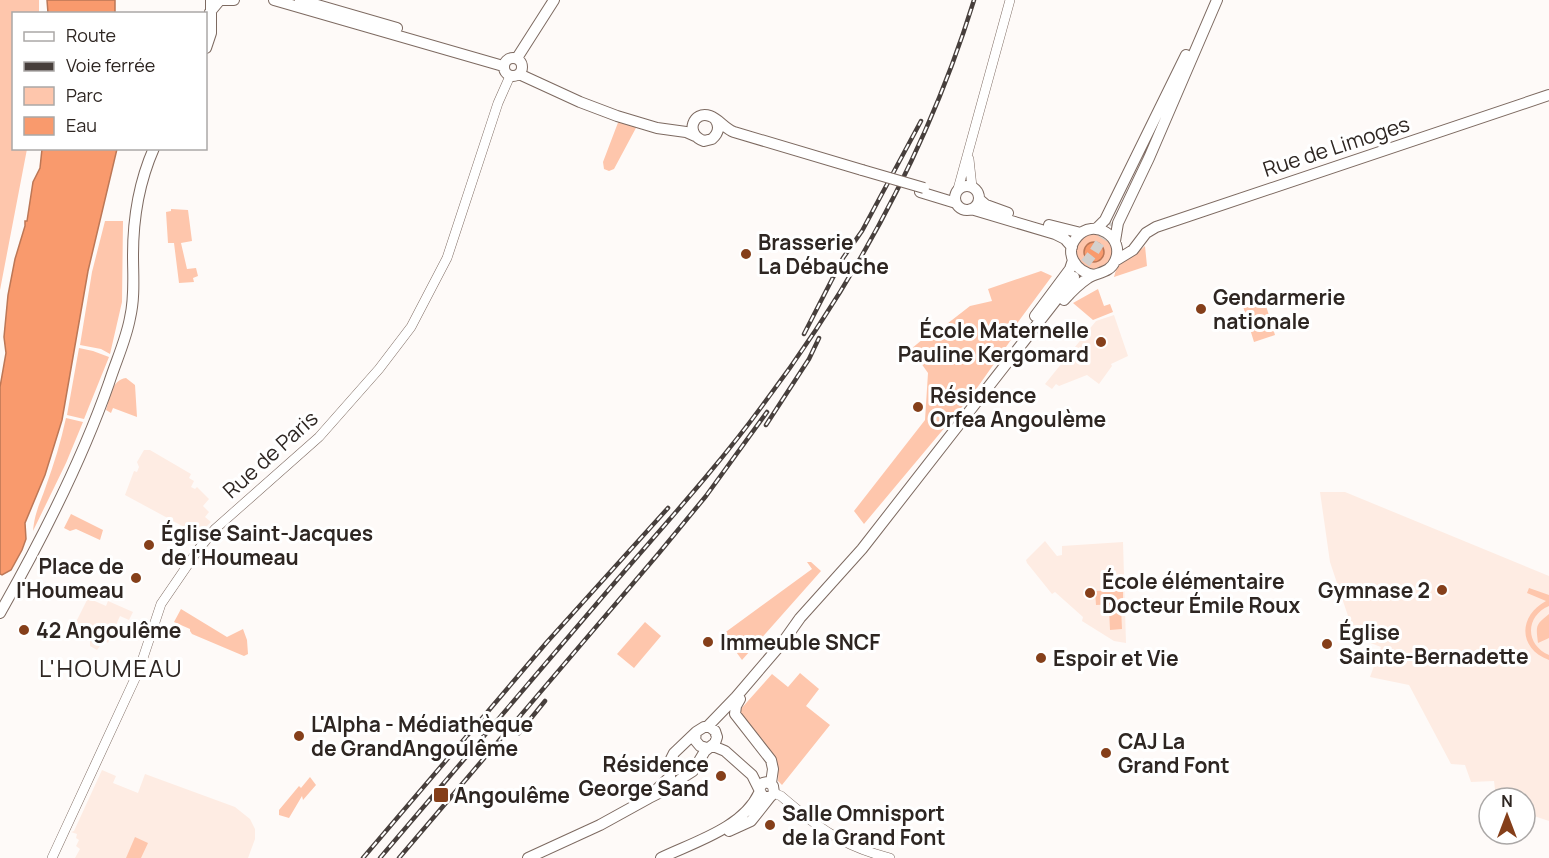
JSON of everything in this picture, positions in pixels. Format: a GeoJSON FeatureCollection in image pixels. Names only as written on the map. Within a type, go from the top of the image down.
{"type":"FeatureCollection","features":[{"type":"Feature","properties":{"kind":"main road"},"geometry":{"type":"LineString","coordinates":[[207,45],[211,33],[211,6],[221,0],[234,0]]}},
{"type":"Feature","properties":{"kind":"main road"},"geometry":{"type":"LineString","coordinates":[[274,0],[513,67],[580,102],[657,128],[686,132],[704,141],[728,138],[784,149]]}},
{"type":"Feature","properties":{"kind":"main road"},"geometry":{"type":"LineString","coordinates":[[300,0],[513,67],[585,98],[661,123],[680,126],[707,115],[730,131],[784,149],[922,190],[956,195]]}},
{"type":"Feature","properties":{"kind":"main road"},"geometry":{"type":"LineString","coordinates":[[513,67],[554,0]]}},
{"type":"Feature","properties":{"kind":"main road"},"geometry":{"type":"LineString","coordinates":[[981,399],[1029,345],[1069,294],[1094,275],[1105,272],[1115,261],[1118,223],[1210,0]]}},
{"type":"Feature","properties":{"kind":"main road"},"geometry":{"type":"LineString","coordinates":[[1112,223],[1217,0]]}},
{"type":"Feature","properties":{"kind":"main road","name":"Rue de Limoges"},"geometry":{"type":"LineString","coordinates":[[1115,261],[1133,250],[1148,231],[1158,226],[1549,95]]}},
{"type":"Feature","properties":{"kind":"main road"},"geometry":{"type":"LineString","coordinates":[[1096,229],[1105,220],[1169,100]]}},
{"type":"Feature","properties":{"kind":"main road"},"geometry":{"type":"LineString","coordinates":[[695,119],[692,129],[695,136]]}},
{"type":"Feature","properties":{"kind":"main road"},"geometry":{"type":"LineString","coordinates":[[712,139],[718,132],[715,119]]}},
{"type":"Feature","properties":{"kind":"main road"},"geometry":{"type":"LineString","coordinates":[[0,613],[61,499],[87,441],[125,338],[134,292],[134,216],[153,150]]}},
{"type":"Feature","properties":{"kind":"main road"},"geometry":{"type":"LineString","coordinates":[[956,195],[964,186],[972,187],[979,199],[986,205],[1081,233]]}},
{"type":"Feature","properties":{"kind":"main road"},"geometry":{"type":"LineString","coordinates":[[956,195],[962,208],[1055,234],[1065,239],[1072,247],[1073,260],[1070,269],[1008,354],[981,399]]}},
{"type":"Feature","properties":{"kind":"main road"},"geometry":{"type":"LineString","coordinates":[[971,209],[979,199]]}},
{"type":"Feature","properties":{"kind":"main road"},"geometry":{"type":"LineString","coordinates":[[1072,247],[1081,233],[1089,229],[1107,233],[1115,243]]}},
{"type":"Feature","properties":{"kind":"main road","name":"Rue de Limoges"},"geometry":{"type":"LineString","coordinates":[[1115,243],[1131,246],[1141,240]]}},
{"type":"Feature","properties":{"kind":"main road"},"geometry":{"type":"LineString","coordinates":[[1073,260],[1083,272],[1094,275]]}},
{"type":"Feature","properties":{"kind":"main road"},"geometry":{"type":"LineString","coordinates":[[783,642],[805,622],[835,586],[924,467],[981,399],[1074,278]]}},
{"type":"Feature","properties":{"kind":"main road"},"geometry":{"type":"LineString","coordinates":[[528,858],[600,825],[673,786],[695,769],[736,697],[826,587],[861,549]]}},
{"type":"Feature","properties":{"kind":"main road"},"geometry":{"type":"LineString","coordinates":[[665,856],[739,820],[767,790],[773,769],[771,760],[741,723],[734,710],[765,664]]}},
{"type":"Feature","properties":{"kind":"main road"},"geometry":{"type":"LineString","coordinates":[[649,798],[667,781],[672,772],[671,759],[674,753],[701,728],[767,790]]}},
{"type":"Feature","properties":{"kind":"main road"},"geometry":{"type":"LineString","coordinates":[[696,732],[696,743],[700,747],[712,738]]}},
{"type":"Feature","properties":{"kind":"main road"},"geometry":{"type":"LineString","coordinates":[[671,767],[676,772],[686,775]]}},
{"type":"Feature","properties":{"kind":"street"},"geometry":{"type":"LineString","coordinates":[[956,195],[1010,0]]}},
{"type":"Feature","properties":{"kind":"street","name":"Rue de Paris"},"geometry":{"type":"LineString","coordinates":[[52,858],[139,670],[161,604],[211,533],[319,437],[379,369],[411,327],[447,258],[498,103],[513,67]]}},
{"type":"Feature","properties":{"kind":"street"},"geometry":{"type":"LineString","coordinates":[[968,153],[972,187]]}},
{"type":"Feature","properties":{"kind":"street"},"geometry":{"type":"LineString","coordinates":[[767,790],[781,796],[827,833],[868,852],[890,858]]}},
{"type":"Feature","properties":{"kind":"shaded area","name":"École Maternelle Pauline Kergomard"},"geometry":{"type":"Polygon","coordinates":[[[1114,315],[1128,356],[1111,364],[1112,366],[1099,384],[1087,375],[1059,386],[1056,384],[1052,389],[1045,384],[1096,321],[1114,315]]]}},
{"type":"Feature","properties":{"kind":"shaded area"},"geometry":{"type":"Polygon","coordinates":[[[144,450],[150,450],[191,474],[189,478],[194,481],[191,487],[195,489],[197,487],[209,499],[203,506],[209,512],[205,517],[211,522],[196,537],[186,528],[125,495],[134,471],[137,472],[139,467],[137,462],[144,450]]]}},
{"type":"Feature","properties":{"kind":"shaded area"},"geometry":{"type":"Polygon","coordinates":[[[1320,492],[1345,492],[1549,576],[1549,821],[1537,817],[1537,786],[1495,786],[1494,781],[1471,782],[1465,765],[1451,764],[1409,685],[1370,677],[1381,647],[1355,637],[1330,562],[1320,492]]]}},
{"type":"Feature","properties":{"kind":"shaded area","name":"École élémentaire Docteur Émile Roux"},"geometry":{"type":"Polygon","coordinates":[[[1045,541],[1057,556],[1062,555],[1062,546],[1123,542],[1126,643],[1114,641],[1082,621],[1083,617],[1055,592],[1052,594],[1027,563],[1026,560],[1045,541]]]}},
{"type":"Feature","properties":{"kind":"shaded area"},"geometry":{"type":"Polygon","coordinates":[[[88,598],[106,606],[108,601],[133,612],[129,620],[120,616],[108,643],[104,640],[97,650],[90,646],[90,641],[72,630],[88,598]]]}},
{"type":"Feature","properties":{"kind":"shaded area"},"geometry":{"type":"Polygon","coordinates":[[[102,770],[116,776],[113,783],[138,793],[145,774],[235,807],[250,819],[255,829],[255,839],[248,858],[75,858],[80,849],[76,846],[79,840],[76,838],[77,834],[71,832],[74,831],[102,770]]]}},
{"type":"Feature","properties":{"kind":"green space"},"geometry":{"type":"Polygon","coordinates":[[[0,0],[39,0],[39,12],[12,12],[12,150],[27,150],[0,290],[0,0]]]}},
{"type":"Feature","properties":{"kind":"green space"},"geometry":{"type":"Polygon","coordinates":[[[619,120],[637,126],[614,169],[609,171],[604,169],[603,162],[619,120]]]}},
{"type":"Feature","properties":{"kind":"green space"},"geometry":{"type":"Polygon","coordinates":[[[171,209],[188,210],[192,241],[181,243],[187,269],[196,268],[198,276],[193,278],[194,282],[179,283],[174,243],[168,243],[166,212],[171,209]]]}},
{"type":"Feature","properties":{"kind":"green space"},"geometry":{"type":"Polygon","coordinates":[[[105,221],[123,221],[122,302],[110,354],[101,349],[80,345],[92,272],[105,221]]]}},
{"type":"Feature","properties":{"kind":"green space"},"geometry":{"type":"Polygon","coordinates":[[[1094,234],[1107,239],[1112,252],[1107,265],[1094,270],[1081,265],[1076,252],[1081,239],[1094,234]]]}},
{"type":"Feature","properties":{"kind":"green space"},"geometry":{"type":"Polygon","coordinates":[[[1145,246],[1147,266],[1114,277],[1122,262],[1145,246]]]}},
{"type":"Feature","properties":{"kind":"green space"},"geometry":{"type":"Polygon","coordinates":[[[1041,271],[1052,276],[1010,333],[1013,337],[972,395],[864,524],[854,511],[925,420],[928,373],[911,349],[970,306],[992,301],[988,289],[1041,271]]]}},
{"type":"Feature","properties":{"kind":"green space"},"geometry":{"type":"Polygon","coordinates":[[[1098,289],[1104,306],[1110,304],[1113,312],[1093,320],[1073,303],[1098,289]]]}},
{"type":"Feature","properties":{"kind":"green space"},"geometry":{"type":"Polygon","coordinates":[[[1263,296],[1275,335],[1254,342],[1242,303],[1263,296]]]}},
{"type":"Feature","properties":{"kind":"green space"},"geometry":{"type":"Polygon","coordinates":[[[79,348],[109,357],[84,419],[67,415],[79,348]]]}},
{"type":"Feature","properties":{"kind":"green space"},"geometry":{"type":"Polygon","coordinates":[[[126,378],[135,385],[137,417],[113,408],[111,413],[106,410],[114,386],[121,379],[126,378]]]}},
{"type":"Feature","properties":{"kind":"green space"},"geometry":{"type":"Polygon","coordinates":[[[66,418],[83,422],[33,531],[36,513],[55,461],[66,418]]]}},
{"type":"Feature","properties":{"kind":"green space"},"geometry":{"type":"Polygon","coordinates":[[[71,514],[103,530],[100,540],[76,529],[70,531],[64,528],[71,514]]]}},
{"type":"Feature","properties":{"kind":"green space"},"geometry":{"type":"Polygon","coordinates":[[[807,562],[811,562],[821,571],[742,660],[723,634],[812,569],[807,562]]]}},
{"type":"Feature","properties":{"kind":"green space"},"geometry":{"type":"Polygon","coordinates":[[[1529,588],[1549,595],[1549,606],[1536,616],[1531,630],[1536,645],[1549,655],[1549,660],[1539,655],[1527,640],[1526,623],[1537,607],[1546,601],[1527,593],[1529,588]]]}},
{"type":"Feature","properties":{"kind":"green space"},"geometry":{"type":"Polygon","coordinates":[[[1123,590],[1123,604],[1096,605],[1095,591],[1123,590]]]}},
{"type":"Feature","properties":{"kind":"green space"},"geometry":{"type":"Polygon","coordinates":[[[1121,607],[1122,629],[1110,630],[1109,608],[1121,607]]]}},
{"type":"Feature","properties":{"kind":"green space"},"geometry":{"type":"Polygon","coordinates":[[[181,609],[227,637],[243,629],[248,654],[244,656],[192,634],[190,629],[174,622],[181,609]]]}},
{"type":"Feature","properties":{"kind":"green space"},"geometry":{"type":"Polygon","coordinates":[[[1549,614],[1549,638],[1538,643],[1538,626],[1549,614]]]}},
{"type":"Feature","properties":{"kind":"green space"},"geometry":{"type":"Polygon","coordinates":[[[645,622],[661,636],[634,668],[617,654],[645,622]]]}},
{"type":"Feature","properties":{"kind":"green space"},"geometry":{"type":"Polygon","coordinates":[[[800,673],[819,689],[806,706],[830,725],[782,785],[778,781],[778,769],[770,750],[750,728],[739,711],[772,674],[788,687],[800,673]]]}},
{"type":"Feature","properties":{"kind":"green space"},"geometry":{"type":"Polygon","coordinates":[[[310,777],[316,785],[303,800],[302,796],[289,818],[279,815],[279,810],[299,786],[301,788],[310,777]]]}},
{"type":"Feature","properties":{"kind":"green space"},"geometry":{"type":"Polygon","coordinates":[[[135,837],[148,843],[141,858],[126,858],[135,837]]]}},
{"type":"Feature","properties":{"kind":"water"},"geometry":{"type":"Polygon","coordinates":[[[47,0],[115,0],[115,12],[48,12],[47,0]]]}},
{"type":"Feature","properties":{"kind":"water"},"geometry":{"type":"Polygon","coordinates":[[[42,150],[117,150],[88,271],[62,420],[45,475],[25,523],[26,539],[22,550],[11,570],[2,575],[0,574],[0,387],[6,353],[4,337],[8,295],[15,259],[25,221],[27,221],[33,182],[40,168],[42,150]]]}},
{"type":"Feature","properties":{"kind":"water"},"geometry":{"type":"Polygon","coordinates":[[[1090,242],[1098,242],[1104,248],[1104,256],[1098,262],[1090,262],[1084,256],[1084,248],[1090,242]]]}},
{"type":"Feature","properties":{"kind":"tunnel"},"geometry":{"type":"LineString","coordinates":[[1076,275],[1112,223]]}},
{"type":"Feature","properties":{"kind":"railway"},"geometry":{"type":"LineString","coordinates":[[380,858],[703,480],[796,360],[828,312],[886,212],[935,108],[974,0]]}},
{"type":"Feature","properties":{"kind":"railway"},"geometry":{"type":"LineString","coordinates":[[804,334],[843,258],[862,231],[921,121]]}},
{"type":"Feature","properties":{"kind":"railway"},"geometry":{"type":"LineString","coordinates":[[766,425],[809,359],[819,338]]}},
{"type":"Feature","properties":{"kind":"railway"},"geometry":{"type":"LineString","coordinates":[[399,858],[659,553],[706,496],[767,412]]}},
{"type":"Feature","properties":{"kind":"railway"},"geometry":{"type":"LineString","coordinates":[[363,858],[547,642],[668,508]]}},
{"type":"Feature","properties":{"kind":"railway"},"geometry":{"type":"LineString","coordinates":[[519,733],[545,701]]}},
{"type":"Feature","properties":{"kind":"place","name":"Brasserie La Débauche"},"geometry":{"type":"Point","coordinates":[746,254]}},
{"type":"Feature","properties":{"kind":"place","name":"Gendarmerie nationale"},"geometry":{"type":"Point","coordinates":[1201,309]}},
{"type":"Feature","properties":{"kind":"place","name":"École Maternelle Pauline Kergomard"},"geometry":{"type":"Point","coordinates":[1101,342]}},
{"type":"Feature","properties":{"kind":"place","name":"Résidence Orfea Angoulème"},"geometry":{"type":"Point","coordinates":[918,407]}},
{"type":"Feature","properties":{"kind":"place","name":"Église Saint-Jacques de l'Houmeau"},"geometry":{"type":"Point","coordinates":[149,545]}},
{"type":"Feature","properties":{"kind":"place","name":"Place de l'Houmeau"},"geometry":{"type":"Point","coordinates":[136,578]}},
{"type":"Feature","properties":{"kind":"place","name":"Gymnase 2"},"geometry":{"type":"Point","coordinates":[1442,590]}},
{"type":"Feature","properties":{"kind":"place","name":"École élémentaire Docteur Émile Roux"},"geometry":{"type":"Point","coordinates":[1090,593]}},
{"type":"Feature","properties":{"kind":"place","name":"42 Angoulême"},"geometry":{"type":"Point","coordinates":[24,630]}},
{"type":"Feature","properties":{"kind":"place","name":"Immeuble SNCF"},"geometry":{"type":"Point","coordinates":[708,642]}},
{"type":"Feature","properties":{"kind":"place","name":"Église Sainte-Bernadette"},"geometry":{"type":"Point","coordinates":[1327,644]}},
{"type":"Feature","properties":{"kind":"place","name":"Espoir et Vie"},"geometry":{"type":"Point","coordinates":[1041,658]}},
{"type":"Feature","properties":{"kind":"place","name":"L'Alpha - Médiathèque de GrandAngoulême"},"geometry":{"type":"Point","coordinates":[299,736]}},
{"type":"Feature","properties":{"kind":"place","name":"CAJ La Grand Font"},"geometry":{"type":"Point","coordinates":[1106,753]}},
{"type":"Feature","properties":{"kind":"place","name":"Résidence George Sand"},"geometry":{"type":"Point","coordinates":[721,776]}},
{"type":"Feature","properties":{"kind":"place","name":"Angoulême"},"geometry":{"type":"Point","coordinates":[441,795]}},
{"type":"Feature","properties":{"kind":"place","name":"Salle Omnisport de la Grand Font"},"geometry":{"type":"Point","coordinates":[770,825]}},
{"type":"Feature","properties":{"kind":"district","name":"L'HOUMEAU"},"geometry":{"type":"Point","coordinates":[111,667]}}]}
